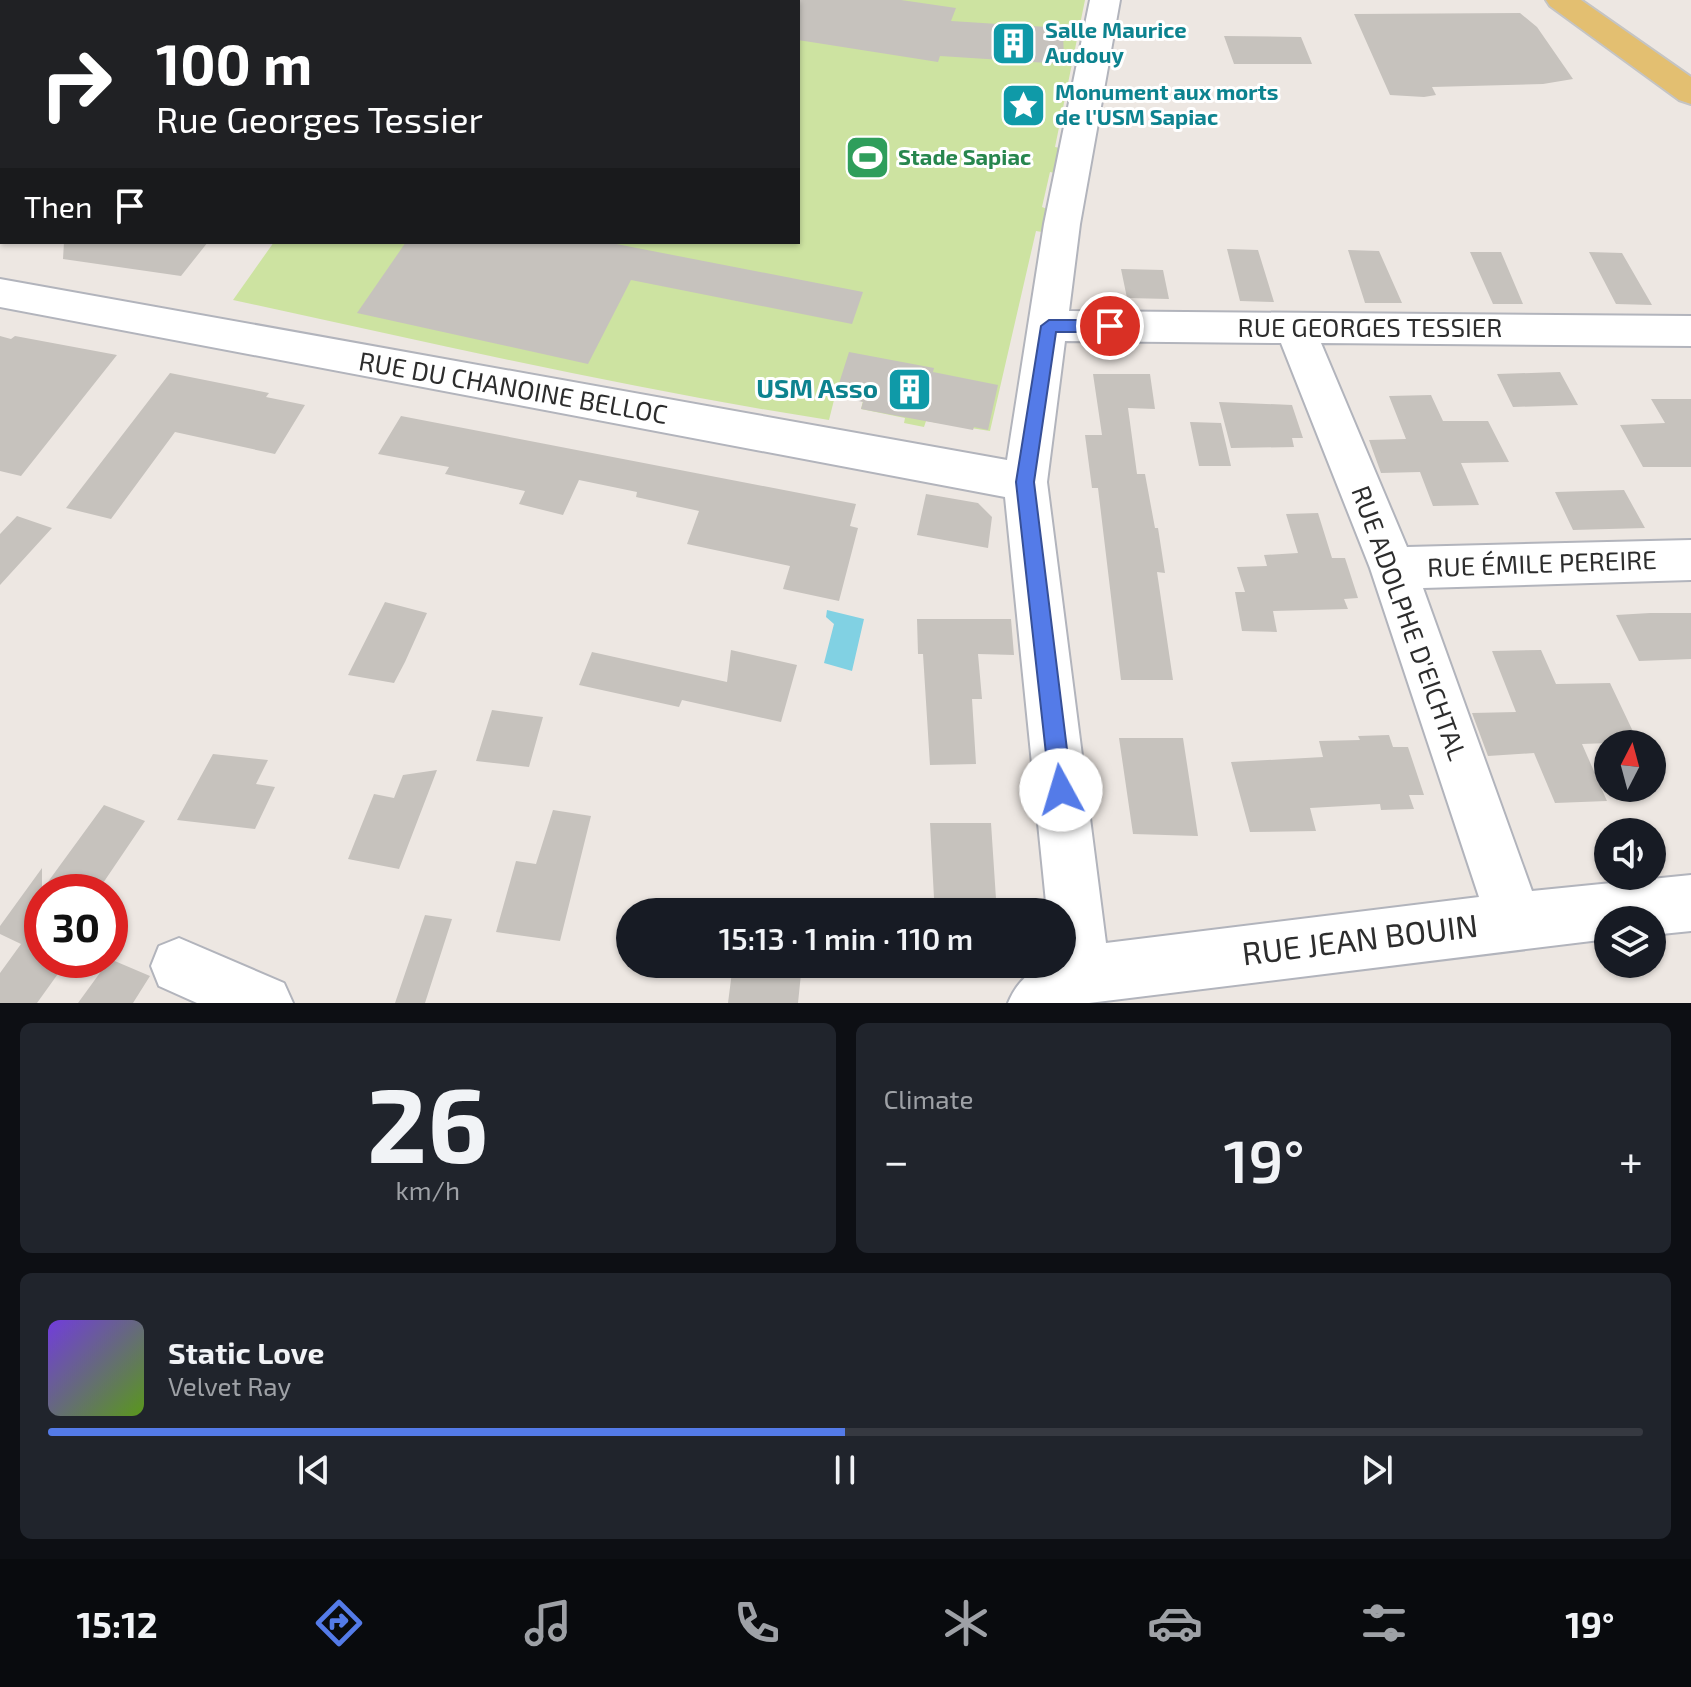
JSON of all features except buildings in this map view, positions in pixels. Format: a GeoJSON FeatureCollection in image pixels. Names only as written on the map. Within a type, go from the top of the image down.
{"type":"FeatureCollection","features":[{"type":"Feature","properties":{"kind":"main road"},"geometry":{"type":"LineString","coordinates":[[1561,0],[1691,93]]}},
{"type":"Feature","properties":{"kind":"street"},"geometry":{"type":"LineString","coordinates":[[1060,989],[1025,482],[1062,224],[1105,0]]}},
{"type":"Feature","properties":{"kind":"street","name":"RUE DU CHANOINE BELLOC"},"geometry":{"type":"LineString","coordinates":[[0,293],[1025,482]]}},
{"type":"Feature","properties":{"kind":"street","name":"RUE GEORGES TESSIER"},"geometry":{"type":"LineString","coordinates":[[1049,326],[1691,331]]}},
{"type":"Feature","properties":{"kind":"street","name":"RUE ADOLPHE D'EICHTAL"},"geometry":{"type":"LineString","coordinates":[[1295,328],[1393,568],[1515,921]]}},
{"type":"Feature","properties":{"kind":"street","name":"RUE ÉMILE PEREIRE"},"geometry":{"type":"LineString","coordinates":[[1393,568],[1691,560]]}},
{"type":"Feature","properties":{"kind":"street","name":"RUE JEAN BOUIN"},"geometry":{"type":"LineString","coordinates":[[1060,989],[1515,921],[1691,903]]}},
{"type":"Feature","properties":{"kind":"street"},"geometry":{"type":"LineString","coordinates":[[179,966],[264,1003]]}},
{"type":"Feature","properties":{"kind":"green space"},"geometry":{"type":"Polygon","coordinates":[[[800,0],[1085,0],[1055,147],[1060,148],[1055,173],[1050,172],[1042,207],[1047,209],[1042,232],[1036,231],[990,431],[926,421],[924,427],[904,423],[905,418],[861,409],[863,401],[835,396],[829,420],[754,408],[233,300],[273,244],[800,244],[800,0]]]}},
{"type":"Feature","properties":{"kind":"water"},"geometry":{"type":"Polygon","coordinates":[[[827,610],[864,619],[852,671],[824,663],[834,624],[826,617],[827,610]]]}},
{"type":"Feature","properties":{"kind":"place","name":"Salle Maurice Audouy"},"geometry":{"type":"Point","coordinates":[1014,43]}},
{"type":"Feature","properties":{"kind":"place","name":"Monument aux morts de l'USM Sapiac"},"geometry":{"type":"Point","coordinates":[1024,105]}},
{"type":"Feature","properties":{"kind":"place","name":"Stade Sapiac"},"geometry":{"type":"Point","coordinates":[867,157]}},
{"type":"Feature","properties":{"kind":"place","name":"USM Asso"},"geometry":{"type":"Point","coordinates":[909,389]}},
{"type":"Feature","properties":{"kind":"route"},"geometry":{"type":"LineString","coordinates":[[1061,790],[1025,482],[1049,326],[1110,326]]}}]}
